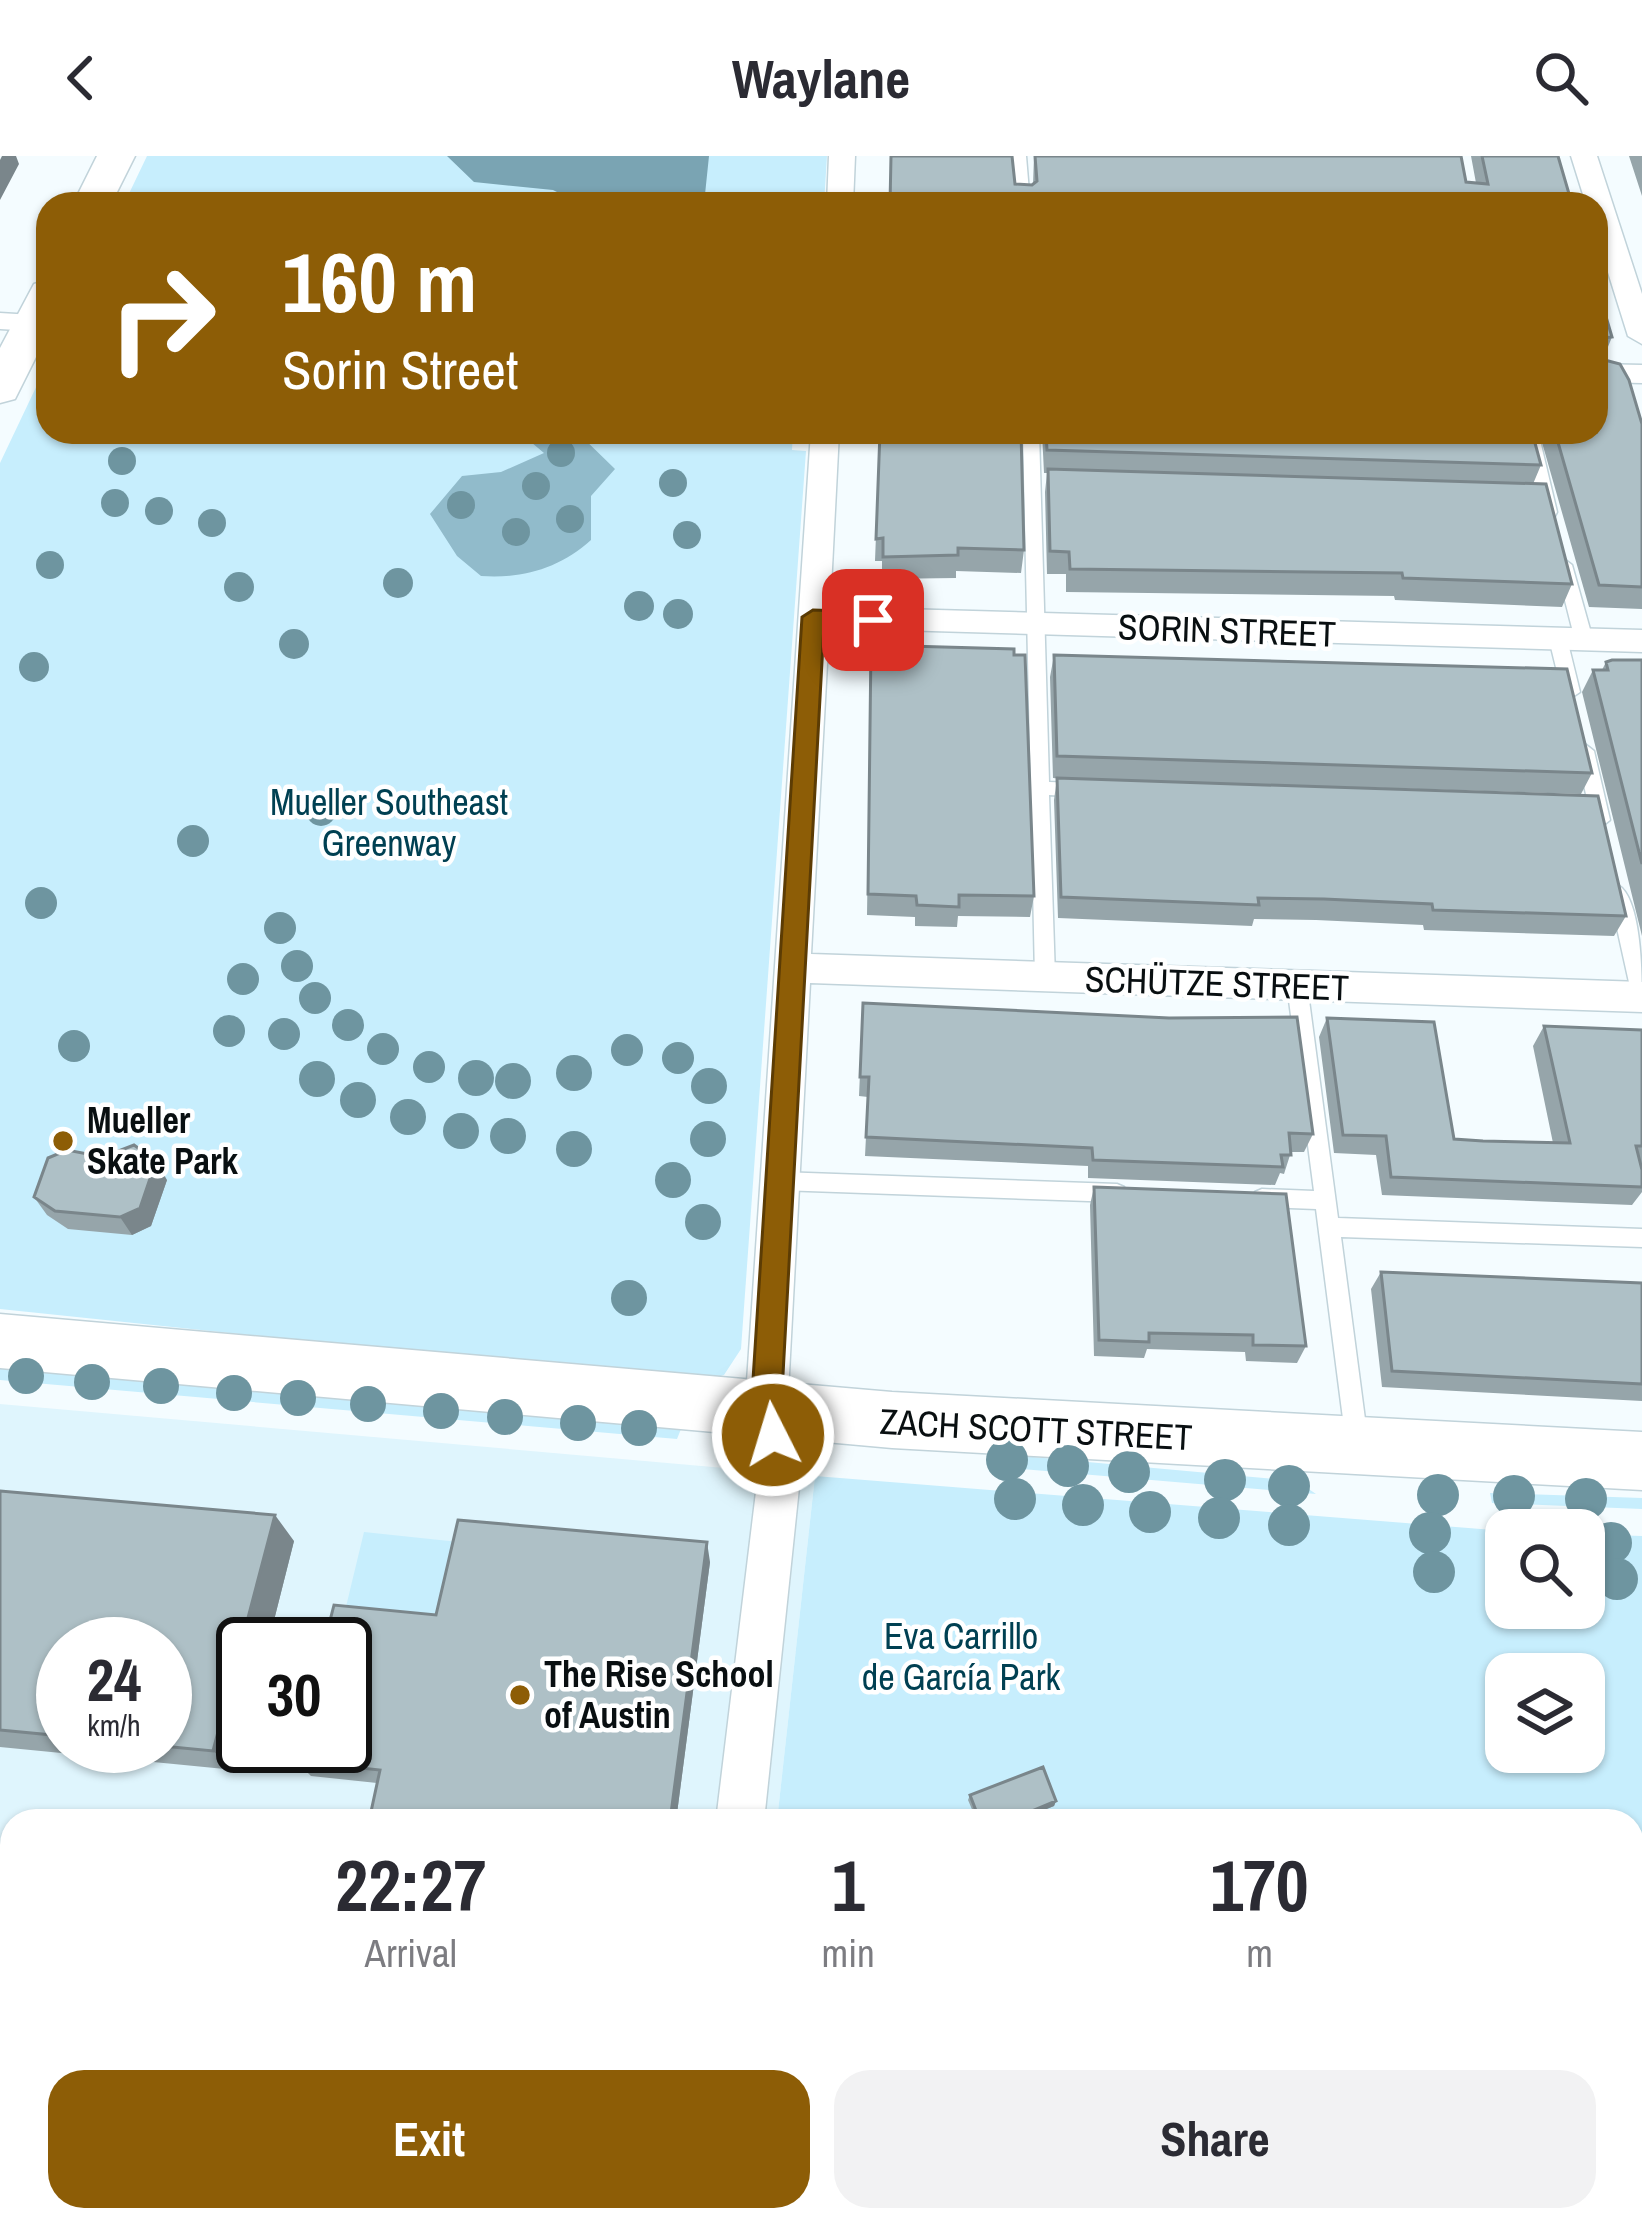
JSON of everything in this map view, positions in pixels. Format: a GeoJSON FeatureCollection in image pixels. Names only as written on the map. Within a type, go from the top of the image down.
{"type":"FeatureCollection","features":[{"type":"Feature","properties":{"kind":"street"},"geometry":{"type":"LineString","coordinates":[[98,192],[116,156]]}},
{"type":"Feature","properties":{"kind":"street"},"geometry":{"type":"LineString","coordinates":[[840,192],[842,156]]}},
{"type":"Feature","properties":{"kind":"street"},"geometry":{"type":"LineString","coordinates":[[1563,157],[1584,157],[1599,192]]}},
{"type":"Feature","properties":{"kind":"street"},"geometry":{"type":"LineString","coordinates":[[1608,211],[1629,259],[1642,336]]}},
{"type":"Feature","properties":{"kind":"street"},"geometry":{"type":"LineString","coordinates":[[0,390],[27,312]]}},
{"type":"Feature","properties":{"kind":"street"},"geometry":{"type":"LineString","coordinates":[[1608,373],[1642,374]]}},
{"type":"Feature","properties":{"kind":"street"},"geometry":{"type":"LineString","coordinates":[[741,1809],[781,1459],[766,1411],[824,444]]}},
{"type":"Feature","properties":{"kind":"street","name":"SORIN STREET"},"geometry":{"type":"LineString","coordinates":[[813,617],[1642,641]]}},
{"type":"Feature","properties":{"kind":"street","name":"SCHÜTZE STREET"},"geometry":{"type":"LineString","coordinates":[[792,968],[1642,997]]}},
{"type":"Feature","properties":{"kind":"street","name":"ZACH SCOTT STREET"},"geometry":{"type":"LineString","coordinates":[[0,1341],[766,1411],[1642,1461]]}},
{"type":"Feature","properties":{"kind":"lane"},"geometry":{"type":"LineString","coordinates":[[1019,156],[1022,192]]}},
{"type":"Feature","properties":{"kind":"lane"},"geometry":{"type":"LineString","coordinates":[[1031,444],[1045,977]]}},
{"type":"Feature","properties":{"kind":"lane"},"geometry":{"type":"LineString","coordinates":[[1532,444],[1552,521]]}},
{"type":"Feature","properties":{"kind":"lane"},"geometry":{"type":"LineString","coordinates":[[1032,482],[1056,483]]}},
{"type":"Feature","properties":{"kind":"lane"},"geometry":{"type":"LineString","coordinates":[[1522,498],[1546,498]]}},
{"type":"Feature","properties":{"kind":"lane"},"geometry":{"type":"LineString","coordinates":[[1558,544],[1576,714]]}},
{"type":"Feature","properties":{"kind":"lane"},"geometry":{"type":"LineString","coordinates":[[1582,737],[1608,850]]}},
{"type":"Feature","properties":{"kind":"lane"},"geometry":{"type":"LineString","coordinates":[[1038,788],[1108,790]]}},
{"type":"Feature","properties":{"kind":"lane"},"geometry":{"type":"LineString","coordinates":[[1575,805],[1598,806]]}},
{"type":"Feature","properties":{"kind":"lane"},"geometry":{"type":"LineString","coordinates":[[1613,872],[1642,997]]}},
{"type":"Feature","properties":{"kind":"lane"},"geometry":{"type":"LineString","coordinates":[[1297,986],[1358,1448]]}},
{"type":"Feature","properties":{"kind":"lane"},"geometry":{"type":"LineString","coordinates":[[780,1181],[1131,1193]]}},
{"type":"Feature","properties":{"kind":"lane"},"geometry":{"type":"LineString","coordinates":[[1226,1196],[1322,1200]]}},
{"type":"Feature","properties":{"kind":"lane"},"geometry":{"type":"LineString","coordinates":[[1332,1227],[1642,1238]]}},
{"type":"Feature","properties":{"kind":"shaded area"},"geometry":{"type":"Polygon","coordinates":[[[447,156],[709,156],[705,192],[557,192],[474,182],[447,156]]]}},
{"type":"Feature","properties":{"kind":"shaded area"},"geometry":{"type":"Polygon","coordinates":[[[533,444],[589,444],[615,469],[591,496],[591,540],[540,570],[481,576],[457,556],[430,514],[462,476],[501,472],[544,453],[533,444]]]}},
{"type":"Feature","properties":{"kind":"shaded area"},"geometry":{"type":"Polygon","coordinates":[[[0,1404],[815,1476],[778,1809],[0,1809],[0,1404]]]}},
{"type":"Feature","properties":{"kind":"green space"},"geometry":{"type":"Polygon","coordinates":[[[147,156],[827,156],[825,192],[130,192],[147,156]]]}},
{"type":"Feature","properties":{"kind":"green space","name":"Mueller Southeast Greenway"},"geometry":{"type":"Polygon","coordinates":[[[36,387],[36,444],[792,444],[792,450],[806,451],[741,1349],[724,1375],[700,1382],[0,1309],[0,463],[36,387]]]}},
{"type":"Feature","properties":{"kind":"green space"},"geometry":{"type":"Polygon","coordinates":[[[0,1368],[681,1429],[677,1439],[0,1380],[0,1368]]]}},
{"type":"Feature","properties":{"kind":"green space"},"geometry":{"type":"Polygon","coordinates":[[[988,1453],[1297,1481],[1316,1494],[987,1466],[988,1453]]]}},
{"type":"Feature","properties":{"kind":"green space","name":"Eva Carrillo de García Park"},"geometry":{"type":"Polygon","coordinates":[[[815,1476],[1485,1529],[1485,1629],[1605,1629],[1605,1535],[1642,1536],[1642,1809],[778,1809],[815,1476]]]}},
{"type":"Feature","properties":{"kind":"green space"},"geometry":{"type":"Polygon","coordinates":[[[1490,1493],[1642,1498],[1642,1509],[1492,1503],[1490,1493]]]}},
{"type":"Feature","properties":{"kind":"green space"},"geometry":{"type":"Polygon","coordinates":[[[364,1532],[487,1545],[471,1621],[372,1638],[372,1617],[344,1617],[364,1532]]]}},
{"type":"Feature","properties":{"kind":"building"},"geometry":{"type":"Polygon","coordinates":[[[891,156],[1012,156],[1015,184],[1032,185],[1037,181],[1035,156],[1461,156],[1466,182],[1488,184],[1482,156],[1558,156],[1568,192],[890,192],[891,156]]]}},
{"type":"Feature","properties":{"kind":"building"},"geometry":{"type":"Polygon","coordinates":[[[1608,361],[1620,364],[1629,380],[1642,424],[1642,587],[1599,585],[1558,444],[1608,444],[1608,361]]]}},
{"type":"Feature","properties":{"kind":"building"},"geometry":{"type":"Polygon","coordinates":[[[880,444],[1021,444],[1024,550],[958,548],[958,555],[883,557],[883,538],[876,539],[880,444]]]}},
{"type":"Feature","properties":{"kind":"building"},"geometry":{"type":"Polygon","coordinates":[[[1047,444],[1535,444],[1541,465],[1047,450],[1047,444]]]}},
{"type":"Feature","properties":{"kind":"building"},"geometry":{"type":"Polygon","coordinates":[[[1048,469],[1546,484],[1572,584],[1403,578],[1402,573],[1070,569],[1069,552],[1050,551],[1048,469]]]}},
{"type":"Feature","properties":{"kind":"building"},"geometry":{"type":"Polygon","coordinates":[[[871,645],[1014,649],[1014,655],[1025,655],[1034,896],[959,895],[959,907],[917,905],[916,896],[868,894],[871,645]]]}},
{"type":"Feature","properties":{"kind":"building"},"geometry":{"type":"Polygon","coordinates":[[[1054,655],[1567,669],[1592,773],[1057,756],[1054,655]]]}},
{"type":"Feature","properties":{"kind":"building"},"geometry":{"type":"Polygon","coordinates":[[[1642,660],[1642,864],[1593,670],[1608,670],[1606,662],[1642,660]]]}},
{"type":"Feature","properties":{"kind":"building"},"geometry":{"type":"Polygon","coordinates":[[[1057,778],[1598,796],[1626,916],[1433,910],[1432,904],[1324,899],[1258,898],[1259,905],[1061,897],[1057,778]]]}},
{"type":"Feature","properties":{"kind":"building"},"geometry":{"type":"Polygon","coordinates":[[[863,1003],[1169,1018],[1297,1017],[1313,1134],[1289,1133],[1291,1155],[1281,1155],[1283,1167],[1093,1160],[1092,1148],[866,1137],[869,1077],[860,1077],[863,1003]]]}},
{"type":"Feature","properties":{"kind":"building"},"geometry":{"type":"Polygon","coordinates":[[[1327,1018],[1434,1022],[1454,1139],[1483,1141],[1570,1143],[1544,1026],[1642,1030],[1642,1146],[1636,1146],[1642,1187],[1391,1177],[1386,1136],[1343,1135],[1327,1018]]]}},
{"type":"Feature","properties":{"kind":"building"},"geometry":{"type":"Polygon","coordinates":[[[134,1145],[156,1161],[140,1208],[120,1217],[55,1211],[34,1197],[48,1158],[67,1150],[103,1157],[134,1145]]]}},
{"type":"Feature","properties":{"kind":"building"},"geometry":{"type":"Polygon","coordinates":[[[1094,1187],[1286,1194],[1306,1346],[1253,1345],[1253,1335],[1149,1333],[1149,1342],[1099,1340],[1094,1187]]]}},
{"type":"Feature","properties":{"kind":"building"},"geometry":{"type":"Polygon","coordinates":[[[1381,1272],[1642,1283],[1642,1384],[1392,1371],[1381,1272]]]}},
{"type":"Feature","properties":{"kind":"building"},"geometry":{"type":"Polygon","coordinates":[[[0,1491],[275,1515],[248,1617],[216,1617],[213,1751],[192,1749],[192,1617],[36,1617],[36,1733],[0,1730],[0,1491]]]}},
{"type":"Feature","properties":{"kind":"building","name":"The Rise School of Austin"},"geometry":{"type":"Polygon","coordinates":[[[458,1520],[707,1542],[672,1809],[372,1809],[380,1770],[372,1769],[372,1617],[331,1617],[334,1605],[436,1615],[458,1520]]]}},
{"type":"Feature","properties":{"kind":"building"},"geometry":{"type":"Polygon","coordinates":[[[1043,1767],[1056,1801],[1037,1809],[975,1809],[970,1795],[1043,1767]]]}},
{"type":"Feature","properties":{"kind":"place","name":"Mueller Skate Park"},"geometry":{"type":"Point","coordinates":[63,1141]}},
{"type":"Feature","properties":{"kind":"place","name":"The Rise School of Austin"},"geometry":{"type":"Point","coordinates":[520,1695]}},
{"type":"Feature","properties":{"kind":"route"},"geometry":{"type":"LineString","coordinates":[[773,1435],[766,1411],[813,617],[873,620]]}}]}
